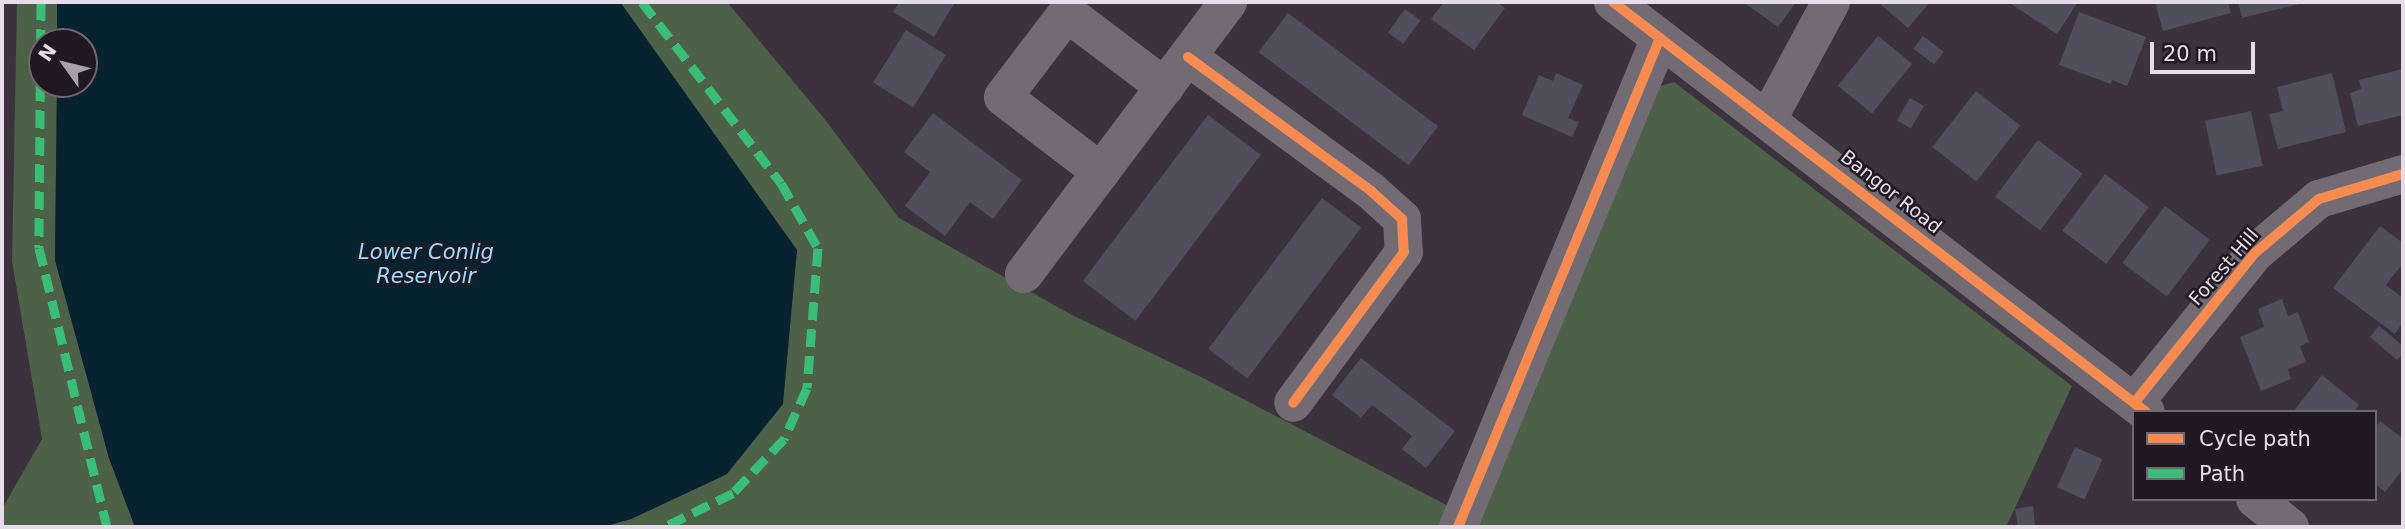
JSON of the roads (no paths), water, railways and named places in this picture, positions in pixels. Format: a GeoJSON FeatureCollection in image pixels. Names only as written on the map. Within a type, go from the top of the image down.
{"type":"FeatureCollection","features":[{"type":"Feature","properties":{"kind":"street"},"geometry":{"type":"LineString","coordinates":[[1024,274],[1228,2]]}},
{"type":"Feature","properties":{"kind":"street","name":"Bangor Road"},"geometry":{"type":"LineString","coordinates":[[1614,2],[2141,407]]}},
{"type":"Feature","properties":{"kind":"street"},"geometry":{"type":"LineString","coordinates":[[1768,120],[1831,2]]}},
{"type":"Feature","properties":{"kind":"street"},"geometry":{"type":"LineString","coordinates":[[1101,172],[1003,97],[1011,86],[1067,13],[1165,87]]}},
{"type":"Feature","properties":{"kind":"street"},"geometry":{"type":"LineString","coordinates":[[1458,527],[1660,38]]}},
{"type":"Feature","properties":{"kind":"street"},"geometry":{"type":"LineString","coordinates":[[1188,57],[1371,191],[1402,219],[1404,252],[1293,403]]}},
{"type":"Feature","properties":{"kind":"street","name":"Forest Hill"},"geometry":{"type":"LineString","coordinates":[[2141,407],[2255,253],[2319,199],[2403,174]]}},
{"type":"Feature","properties":{"kind":"street"},"geometry":{"type":"LineString","coordinates":[[2258,501],[2290,527]]}},
{"type":"Feature","properties":{"kind":"water","name":"Lower Conlig Reservoir"},"geometry":{"type":"Polygon","coordinates":[[[57,2],[620,2],[797,250],[783,404],[727,474],[631,519],[602,527],[135,527],[109,458],[55,260],[57,98],[98,98],[98,28],[57,28],[57,2]]]}}]}
